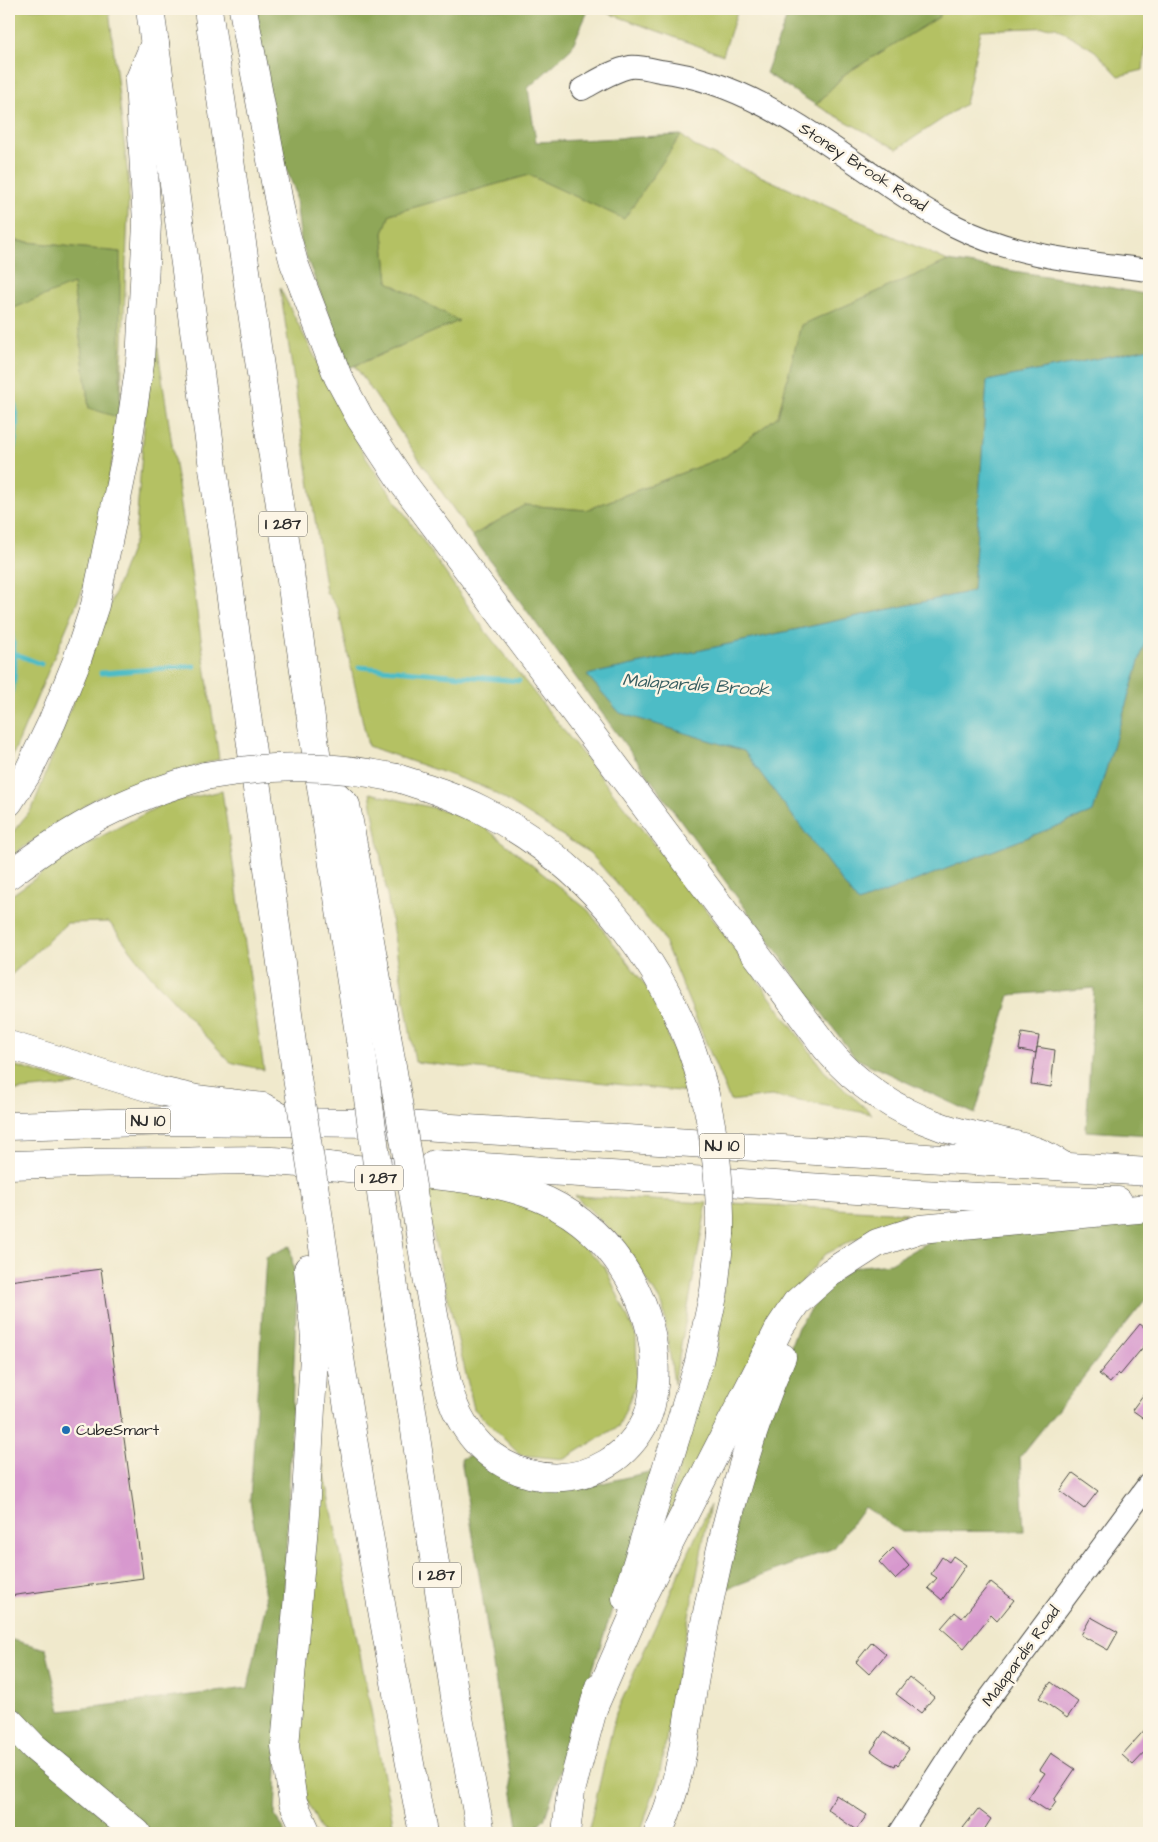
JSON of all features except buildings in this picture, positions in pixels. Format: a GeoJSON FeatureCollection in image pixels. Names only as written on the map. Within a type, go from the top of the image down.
{"type":"FeatureCollection","features":[{"type":"Feature","properties":{"kind":"main road"},"geometry":{"type":"LineString","coordinates":[[150,9],[156,41],[295,1065],[333,1320],[390,1655],[424,1833]]}},
{"type":"Feature","properties":{"kind":"main road","name":"I 287"},"geometry":{"type":"LineString","coordinates":[[208,9],[320,780],[360,1040],[398,1317],[455,1697],[481,1833]]}},
{"type":"Feature","properties":{"kind":"main road"},"geometry":{"type":"LineString","coordinates":[[243,9],[282,219],[294,263],[338,377],[360,418],[403,483],[827,1049],[849,1074],[861,1085],[916,1116],[943,1128],[1038,1152],[1066,1166]]}},
{"type":"Feature","properties":{"kind":"main road"},"geometry":{"type":"LineString","coordinates":[[9,802],[28,772],[44,739],[76,663],[95,605],[127,450],[140,363],[147,223],[139,81],[156,41]]}},
{"type":"Feature","properties":{"kind":"main road"},"geometry":{"type":"LineString","coordinates":[[9,875],[50,844],[89,821],[138,796],[204,776],[255,769],[313,766],[364,771],[397,778],[441,792],[482,810],[511,826],[555,857],[606,904],[643,952],[679,1016],[696,1058],[712,1125],[719,1186],[720,1235],[714,1291],[698,1366],[595,1704],[571,1790],[566,1833]]}},
{"type":"Feature","properties":{"kind":"main road"},"geometry":{"type":"LineString","coordinates":[[268,1161],[447,1176],[480,1182],[546,1201],[584,1224],[609,1248],[626,1272],[637,1293],[653,1342],[656,1370],[650,1409],[640,1430],[627,1446],[594,1469],[581,1474],[552,1478],[521,1473],[484,1451],[461,1420],[450,1394],[422,1246],[387,1036],[346,805],[320,780]]}},
{"type":"Feature","properties":{"kind":"main road"},"geometry":{"type":"LineString","coordinates":[[9,1045],[160,1092],[196,1099],[263,1107],[287,1121]]}},
{"type":"Feature","properties":{"kind":"main road","name":"NJ 10"},"geometry":{"type":"LineString","coordinates":[[9,1126],[127,1122],[287,1121],[373,1123],[1149,1172]]}},
{"type":"Feature","properties":{"kind":"main road","name":"NJ 10"},"geometry":{"type":"LineString","coordinates":[[9,1165],[268,1161],[415,1162],[1009,1198],[1149,1201]]}},
{"type":"Feature","properties":{"kind":"main road"},"geometry":{"type":"LineString","coordinates":[[307,1833],[293,1802],[285,1746],[305,1514],[315,1338],[308,1274],[314,1185]]}},
{"type":"Feature","properties":{"kind":"main road"},"geometry":{"type":"LineString","coordinates":[[595,1704],[641,1599],[780,1327],[796,1303],[807,1292],[852,1258],[887,1239],[931,1227],[1149,1208]]}},
{"type":"Feature","properties":{"kind":"main road"},"geometry":{"type":"LineString","coordinates":[[658,1833],[675,1788],[706,1616],[730,1506],[743,1462],[776,1372],[802,1316],[820,1290],[852,1258]]}},
{"type":"Feature","properties":{"kind":"main road"},"geometry":{"type":"LineString","coordinates":[[9,1721],[34,1747],[137,1833]]}},
{"type":"Feature","properties":{"kind":"street","name":"Stoney Brook Road"},"geometry":{"type":"LineString","coordinates":[[582,89],[631,67],[681,73],[714,82],[738,91],[766,106],[956,226],[1016,251],[1149,270]]}},
{"type":"Feature","properties":{"kind":"street","name":"Malapardis Road"},"geometry":{"type":"LineString","coordinates":[[900,1833],[967,1729],[1149,1484]]}},
{"type":"Feature","properties":{"kind":"green space"},"geometry":{"type":"Polygon","coordinates":[[[9,9],[109,9],[129,186],[120,418],[93,565],[9,764],[9,310],[73,283],[89,408],[120,252],[9,240],[9,9]]]}},
{"type":"Feature","properties":{"kind":"green space"},"geometry":{"type":"Polygon","coordinates":[[[255,9],[589,9],[571,49],[528,88],[536,142],[681,135],[624,219],[529,175],[390,214],[383,233],[388,282],[459,321],[349,368],[301,243],[295,191],[278,148],[255,9]]]}},
{"type":"Feature","properties":{"kind":"green space"},"geometry":{"type":"Polygon","coordinates":[[[597,9],[738,9],[723,55],[597,9]]]}},
{"type":"Feature","properties":{"kind":"green space"},"geometry":{"type":"Polygon","coordinates":[[[790,9],[942,9],[939,17],[845,74],[816,105],[766,73],[790,9]]]}},
{"type":"Feature","properties":{"kind":"green space"},"geometry":{"type":"Polygon","coordinates":[[[942,9],[1149,9],[1143,70],[1119,76],[1095,51],[1056,27],[981,30],[965,104],[897,149],[816,105],[845,74],[939,17],[942,9]]]}},
{"type":"Feature","properties":{"kind":"green space"},"geometry":{"type":"Polygon","coordinates":[[[681,135],[694,146],[948,261],[801,325],[778,416],[726,456],[586,510],[525,505],[472,536],[355,366],[458,321],[388,282],[383,233],[390,214],[529,175],[623,218],[681,135]]]}},
{"type":"Feature","properties":{"kind":"green space"},"geometry":{"type":"Polygon","coordinates":[[[9,240],[120,252],[120,418],[89,408],[73,284],[9,310],[9,240]]]}},
{"type":"Feature","properties":{"kind":"green space"},"geometry":{"type":"Polygon","coordinates":[[[948,261],[1072,280],[1149,295],[1149,348],[987,381],[973,591],[587,675],[620,713],[744,751],[858,903],[1093,812],[1149,629],[1149,1135],[1086,1131],[1094,988],[1010,995],[975,1114],[855,1058],[472,536],[525,505],[586,510],[726,456],[778,416],[801,325],[948,261]]]}},
{"type":"Feature","properties":{"kind":"green space"},"geometry":{"type":"Polygon","coordinates":[[[280,288],[366,458],[486,632],[716,923],[824,1071],[872,1114],[771,1096],[730,1101],[662,936],[590,853],[487,788],[368,746],[338,608],[326,592],[280,288]]]}},
{"type":"Feature","properties":{"kind":"green space"},"geometry":{"type":"Polygon","coordinates":[[[153,317],[219,759],[98,797],[9,857],[9,837],[33,807],[135,539],[153,317]]]}},
{"type":"Feature","properties":{"kind":"green space"},"geometry":{"type":"Polygon","coordinates":[[[222,791],[264,1070],[230,1062],[149,974],[109,922],[67,923],[9,977],[9,897],[75,850],[165,803],[222,791]]]}},
{"type":"Feature","properties":{"kind":"green space"},"geometry":{"type":"Polygon","coordinates":[[[370,793],[472,817],[588,910],[655,998],[688,1092],[415,1062],[370,793]]]}},
{"type":"Feature","properties":{"kind":"green space"},"geometry":{"type":"Polygon","coordinates":[[[9,1064],[79,1085],[9,1091],[9,1064]]]}},
{"type":"Feature","properties":{"kind":"green space"},"geometry":{"type":"Polygon","coordinates":[[[448,1189],[493,1194],[551,1216],[605,1267],[636,1336],[637,1381],[619,1426],[565,1459],[520,1455],[474,1409],[423,1191],[448,1189]]]}},
{"type":"Feature","properties":{"kind":"green space"},"geometry":{"type":"Polygon","coordinates":[[[575,1196],[707,1203],[674,1384],[663,1306],[623,1241],[575,1196]]]}},
{"type":"Feature","properties":{"kind":"green space"},"geometry":{"type":"Polygon","coordinates":[[[732,1203],[907,1213],[824,1255],[769,1323],[657,1538],[718,1344],[732,1203]]]}},
{"type":"Feature","properties":{"kind":"green space"},"geometry":{"type":"Polygon","coordinates":[[[1149,1220],[1149,1295],[1020,1457],[1024,1531],[901,1532],[864,1507],[834,1548],[721,1591],[749,1461],[798,1327],[822,1293],[852,1267],[891,1263],[945,1232],[1149,1220]]]}},
{"type":"Feature","properties":{"kind":"green space"},"geometry":{"type":"Polygon","coordinates":[[[290,1246],[297,1289],[275,1816],[286,1833],[9,1833],[9,1639],[46,1649],[61,1711],[248,1688],[266,1603],[250,1500],[266,1257],[290,1246]]]}},
{"type":"Feature","properties":{"kind":"green space"},"geometry":{"type":"Polygon","coordinates":[[[473,1454],[521,1486],[594,1485],[657,1470],[545,1818],[530,1833],[519,1833],[461,1459],[473,1454]]]}},
{"type":"Feature","properties":{"kind":"green space"},"geometry":{"type":"Polygon","coordinates":[[[323,1465],[395,1833],[322,1833],[306,1798],[296,1731],[323,1465]]]}},
{"type":"Feature","properties":{"kind":"green space"},"geometry":{"type":"Polygon","coordinates":[[[710,1505],[659,1777],[640,1833],[588,1833],[616,1713],[710,1505]]]}},
{"type":"Feature","properties":{"kind":"water"},"geometry":{"type":"Polygon","coordinates":[[[1149,348],[1149,629],[1093,812],[858,903],[744,751],[620,713],[587,675],[973,591],[987,381],[1149,348]]]}},
{"type":"Feature","properties":{"kind":"waterway"},"geometry":{"type":"LineString","coordinates":[[9,389],[16,410],[16,434],[9,481]]}},
{"type":"Feature","properties":{"kind":"waterway"},"geometry":{"type":"LineString","coordinates":[[9,621],[15,669],[9,698]]}},
{"type":"Feature","properties":{"kind":"waterway","name":"Malapardis Brook"},"geometry":{"type":"LineString","coordinates":[[9,654],[16,654],[41,664]]}},
{"type":"Feature","properties":{"kind":"waterway","name":"Malapardis Brook"},"geometry":{"type":"LineString","coordinates":[[101,673],[194,666]]}},
{"type":"Feature","properties":{"kind":"waterway","name":"Malapardis Brook"},"geometry":{"type":"LineString","coordinates":[[359,667],[519,681]]}},
{"type":"Feature","properties":{"kind":"place","name":"CubeSmart"},"geometry":{"type":"Point","coordinates":[66,1430]}}]}
